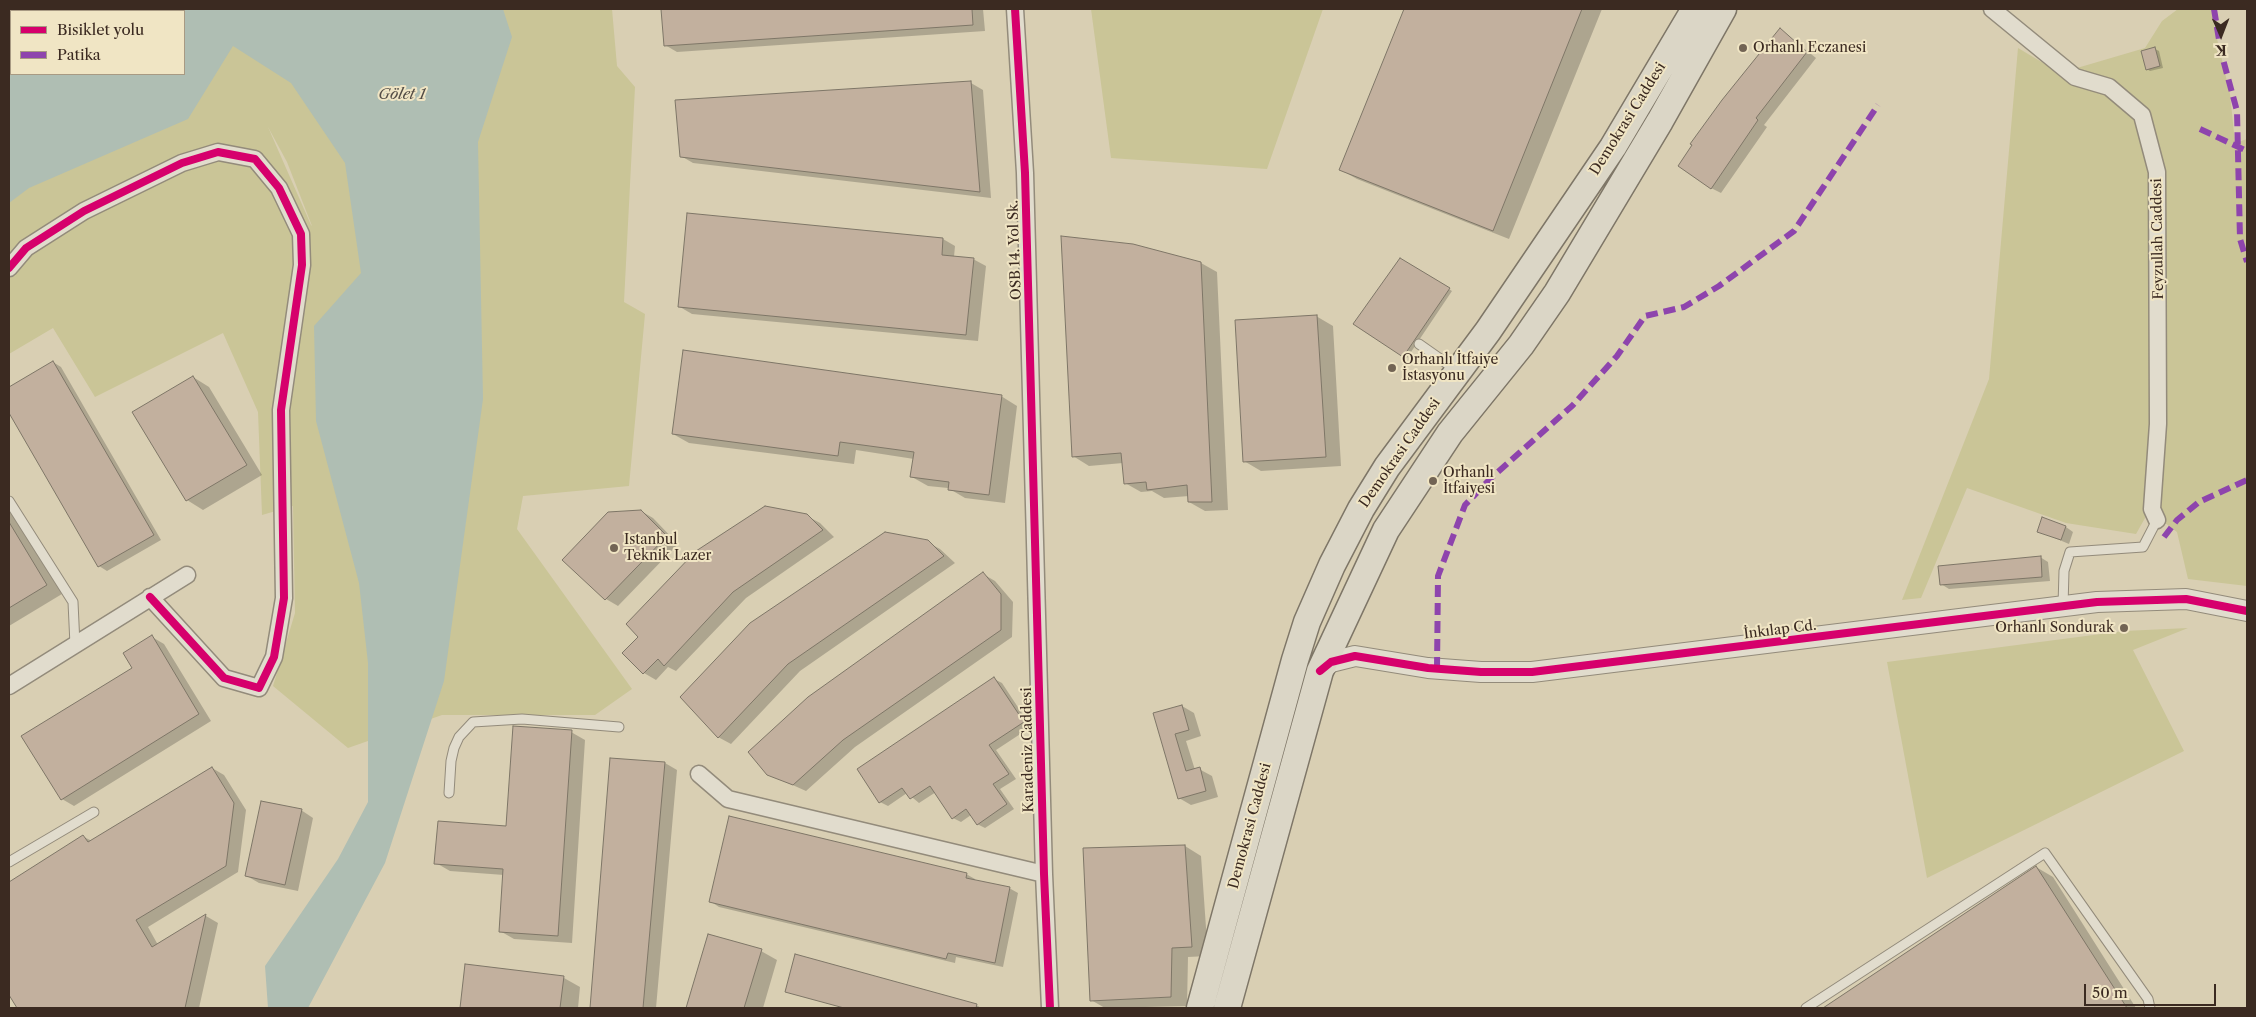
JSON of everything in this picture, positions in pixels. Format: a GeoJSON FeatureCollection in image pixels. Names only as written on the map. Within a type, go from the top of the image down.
{"type":"FeatureCollection","features":[{"type":"Feature","properties":{"kind":"main road","name":"Demokrasi Caddesi"},"geometry":{"type":"LineString","coordinates":[[1200,1008],[1295,660],[1320,592],[1343,543],[1386,467],[1458,371],[1613,147],[1695,9]]}},
{"type":"Feature","properties":{"kind":"main road","name":"Demokrasi Caddesi"},"geometry":{"type":"LineString","coordinates":[[1227,1008],[1320,671],[1386,530],[1428,464],[1505,366],[1557,293],[1660,121],[1723,9]]}},
{"type":"Feature","properties":{"kind":"main road"},"geometry":{"type":"LineString","coordinates":[[1458,371],[1505,366]]}},
{"type":"Feature","properties":{"kind":"main road"},"geometry":{"type":"LineString","coordinates":[[1320,592],[1329,620],[1329,635],[1320,671]]}},
{"type":"Feature","properties":{"kind":"street","name":"OSB 14. Yol Sk."},"geometry":{"type":"LineString","coordinates":[[1015,9],[1025,173],[1035,491]]}},
{"type":"Feature","properties":{"kind":"street","name":"Feyzullah Caddesi"},"geometry":{"type":"LineString","coordinates":[[1992,9],[2075,77],[2109,87],[2142,115],[2157,172],[2158,424],[2152,509],[2157,520]]}},
{"type":"Feature","properties":{"kind":"street"},"geometry":{"type":"LineString","coordinates":[[9,268],[26,248],[84,211],[182,163],[218,152],[254,159],[279,188],[301,234],[302,265],[281,410],[284,598],[274,657],[259,688],[224,678],[150,598]]}},
{"type":"Feature","properties":{"kind":"street","name":"Karadeniz Caddesi"},"geometry":{"type":"LineString","coordinates":[[1035,491],[1044,874],[1050,1008]]}},
{"type":"Feature","properties":{"kind":"street"},"geometry":{"type":"LineString","coordinates":[[9,686],[187,575]]}},
{"type":"Feature","properties":{"kind":"street","name":"İnkılap Cd."},"geometry":{"type":"LineString","coordinates":[[1320,671],[1331,662],[1343,657],[1355,656],[1437,669],[1532,672],[2097,602],[2186,599],[2247,612]]}},
{"type":"Feature","properties":{"kind":"street"},"geometry":{"type":"LineString","coordinates":[[1348,609],[1346,633],[1351,645],[1360,653],[1377,660]]}},
{"type":"Feature","properties":{"kind":"street"},"geometry":{"type":"LineString","coordinates":[[699,774],[728,799],[1044,874]]}},
{"type":"Feature","properties":{"kind":"lane"},"geometry":{"type":"LineString","coordinates":[[1419,344],[1458,371]]}},
{"type":"Feature","properties":{"kind":"lane"},"geometry":{"type":"LineString","coordinates":[[9,501],[73,602],[75,645]]}},
{"type":"Feature","properties":{"kind":"lane"},"geometry":{"type":"LineString","coordinates":[[2063,606],[2064,571],[2070,552],[2143,546],[2157,520]]}},
{"type":"Feature","properties":{"kind":"lane"},"geometry":{"type":"LineString","coordinates":[[449,793],[454,748],[459,737],[473,722],[522,718],[618,727]]}},
{"type":"Feature","properties":{"kind":"lane"},"geometry":{"type":"LineString","coordinates":[[9,862],[94,812]]}},
{"type":"Feature","properties":{"kind":"lane"},"geometry":{"type":"LineString","coordinates":[[1806,1008],[2046,853],[2148,1000],[2150,1008]]}},
{"type":"Feature","properties":{"kind":"shaded area"},"geometry":{"type":"Polygon","coordinates":[[[9,9],[612,9],[617,66],[635,87],[624,302],[645,314],[629,486],[523,496],[517,529],[632,689],[595,715],[442,715],[348,748],[273,686],[295,613],[293,506],[262,515],[258,412],[223,333],[95,397],[53,328],[9,354],[9,9]],[[268,127],[312,226],[287,162],[268,127]]]}},
{"type":"Feature","properties":{"kind":"shaded area"},"geometry":{"type":"Polygon","coordinates":[[[1091,9],[1323,9],[1267,169],[1111,158],[1091,9]]]}},
{"type":"Feature","properties":{"kind":"shaded area"},"geometry":{"type":"Polygon","coordinates":[[[2178,9],[2213,9],[2214,26],[2230,94],[2235,143],[2247,139],[2247,586],[2188,579],[2177,532],[2149,511],[2136,534],[2066,523],[1967,488],[1921,598],[1902,600],[1989,379],[2018,48],[2060,73],[2145,48],[2162,21],[2178,9]]]}},
{"type":"Feature","properties":{"kind":"shaded area"},"geometry":{"type":"Polygon","coordinates":[[[2188,628],[2133,650],[2184,751],[1927,878],[1887,662],[2124,631],[2188,628]]]}},
{"type":"Feature","properties":{"kind":"water","name":"Gölet 1"},"geometry":{"type":"Polygon","coordinates":[[[503,9],[512,37],[478,142],[483,399],[444,681],[385,863],[308,1008],[268,1008],[265,966],[338,859],[368,802],[368,663],[359,583],[316,421],[314,326],[361,273],[345,163],[291,83],[233,46],[188,119],[29,188],[9,203],[9,76],[185,75],[185,10],[102,10],[503,9]]]}},
{"type":"Feature","properties":{"kind":"building"},"geometry":{"type":"Polygon","coordinates":[[[661,9],[972,9],[973,25],[664,46],[661,9]]]}},
{"type":"Feature","properties":{"kind":"building"},"geometry":{"type":"Polygon","coordinates":[[[1404,9],[1582,9],[1493,231],[1339,170],[1404,9]]]}},
{"type":"Feature","properties":{"kind":"building"},"geometry":{"type":"Polygon","coordinates":[[[1780,28],[1807,52],[1756,118],[1758,120],[1711,189],[1678,166],[1692,145],[1690,144],[1722,100],[1780,28]]]}},
{"type":"Feature","properties":{"kind":"building"},"geometry":{"type":"Polygon","coordinates":[[[2155,47],[2160,66],[2146,70],[2141,51],[2155,47]]]}},
{"type":"Feature","properties":{"kind":"building"},"geometry":{"type":"Polygon","coordinates":[[[971,81],[980,192],[680,157],[675,100],[971,81]]]}},
{"type":"Feature","properties":{"kind":"building"},"geometry":{"type":"Polygon","coordinates":[[[687,213],[943,238],[942,255],[974,258],[966,335],[678,307],[687,213]]]}},
{"type":"Feature","properties":{"kind":"building"},"geometry":{"type":"Polygon","coordinates":[[[1061,236],[1133,244],[1201,262],[1212,502],[1188,502],[1187,485],[1147,490],[1146,482],[1124,484],[1121,453],[1072,457],[1061,236]]]}},
{"type":"Feature","properties":{"kind":"building"},"geometry":{"type":"Polygon","coordinates":[[[1400,258],[1450,288],[1403,357],[1353,324],[1400,258]]]}},
{"type":"Feature","properties":{"kind":"building"},"geometry":{"type":"Polygon","coordinates":[[[1317,315],[1326,457],[1243,462],[1235,320],[1317,315]]]}},
{"type":"Feature","properties":{"kind":"building"},"geometry":{"type":"Polygon","coordinates":[[[683,350],[1002,395],[989,495],[948,490],[949,482],[910,477],[914,452],[840,442],[838,456],[672,434],[683,350]]]}},
{"type":"Feature","properties":{"kind":"building"},"geometry":{"type":"Polygon","coordinates":[[[53,361],[154,535],[98,567],[9,413],[9,387],[53,361]]]}},
{"type":"Feature","properties":{"kind":"building"},"geometry":{"type":"Polygon","coordinates":[[[193,376],[247,465],[186,501],[132,412],[193,376]]]}},
{"type":"Feature","properties":{"kind":"building"},"geometry":{"type":"Polygon","coordinates":[[[765,506],[807,514],[823,530],[733,592],[664,666],[658,659],[643,674],[622,653],[638,637],[626,624],[696,551],[765,506]]]}},
{"type":"Feature","properties":{"kind":"building","name":"Istanbul Teknik Lazer"},"geometry":{"type":"Polygon","coordinates":[[[641,510],[667,536],[605,600],[562,560],[608,512],[641,510]]]}},
{"type":"Feature","properties":{"kind":"building"},"geometry":{"type":"Polygon","coordinates":[[[2042,517],[2066,526],[2061,540],[2037,532],[2042,517]]]}},
{"type":"Feature","properties":{"kind":"building"},"geometry":{"type":"Polygon","coordinates":[[[9,522],[47,585],[9,608],[9,522]]]}},
{"type":"Feature","properties":{"kind":"building"},"geometry":{"type":"Polygon","coordinates":[[[885,532],[928,540],[944,556],[788,664],[718,738],[680,697],[750,623],[885,532]]]}},
{"type":"Feature","properties":{"kind":"building"},"geometry":{"type":"Polygon","coordinates":[[[2041,556],[2042,577],[1940,585],[1938,566],[2041,556]]]}},
{"type":"Feature","properties":{"kind":"building"},"geometry":{"type":"Polygon","coordinates":[[[983,572],[1001,594],[1001,630],[843,740],[793,785],[767,775],[748,752],[808,697],[983,572]]]}},
{"type":"Feature","properties":{"kind":"building"},"geometry":{"type":"Polygon","coordinates":[[[152,635],[199,714],[61,800],[21,736],[132,668],[123,653],[152,635]]]}},
{"type":"Feature","properties":{"kind":"building"},"geometry":{"type":"Polygon","coordinates":[[[994,677],[1024,722],[989,745],[1009,774],[993,784],[1007,804],[977,825],[966,809],[952,819],[930,786],[910,799],[902,788],[879,803],[857,769],[994,677]]]}},
{"type":"Feature","properties":{"kind":"building"},"geometry":{"type":"Polygon","coordinates":[[[1182,705],[1189,730],[1175,734],[1186,771],[1200,767],[1206,791],[1178,799],[1153,713],[1182,705]]]}},
{"type":"Feature","properties":{"kind":"building"},"geometry":{"type":"Polygon","coordinates":[[[513,726],[572,730],[558,936],[499,932],[503,869],[434,864],[438,821],[506,826],[513,726]]]}},
{"type":"Feature","properties":{"kind":"building"},"geometry":{"type":"Polygon","coordinates":[[[610,758],[665,762],[643,1008],[590,1008],[610,758]]]}},
{"type":"Feature","properties":{"kind":"building"},"geometry":{"type":"Polygon","coordinates":[[[212,767],[234,803],[226,866],[136,920],[152,947],[206,914],[185,1008],[17,1008],[9,995],[9,882],[83,835],[88,842],[212,767]]]}},
{"type":"Feature","properties":{"kind":"building"},"geometry":{"type":"Polygon","coordinates":[[[261,801],[302,809],[285,885],[245,876],[261,801]]]}},
{"type":"Feature","properties":{"kind":"building"},"geometry":{"type":"Polygon","coordinates":[[[729,816],[967,873],[966,878],[1010,887],[995,963],[948,953],[946,959],[709,902],[729,816]]]}},
{"type":"Feature","properties":{"kind":"building"},"geometry":{"type":"Polygon","coordinates":[[[1185,845],[1192,947],[1172,948],[1171,997],[1090,1001],[1083,848],[1185,845]]]}},
{"type":"Feature","properties":{"kind":"building"},"geometry":{"type":"Polygon","coordinates":[[[2036,866],[2127,1008],[1823,1008],[2036,866]]]}},
{"type":"Feature","properties":{"kind":"building"},"geometry":{"type":"Polygon","coordinates":[[[708,934],[762,949],[744,1008],[686,1008],[708,934]]]}},
{"type":"Feature","properties":{"kind":"building"},"geometry":{"type":"Polygon","coordinates":[[[795,954],[977,1004],[976,1008],[844,1008],[785,992],[795,954]]]}},
{"type":"Feature","properties":{"kind":"building"},"geometry":{"type":"Polygon","coordinates":[[[465,964],[564,976],[560,1008],[460,1008],[465,964]]]}},
{"type":"Feature","properties":{"kind":"marked path"},"geometry":{"type":"LineString","coordinates":[[2214,9],[2221,52],[2237,111],[2240,239],[2247,262]]}},
{"type":"Feature","properties":{"kind":"marked path"},"geometry":{"type":"LineString","coordinates":[[1437,669],[1438,576],[1465,505],[1491,478],[1572,406],[1617,356],[1645,316],[1684,307],[1719,286],[1794,231],[1878,105]]}},
{"type":"Feature","properties":{"kind":"marked path"},"geometry":{"type":"LineString","coordinates":[[2200,129],[2247,151]]}},
{"type":"Feature","properties":{"kind":"marked path"},"geometry":{"type":"LineString","coordinates":[[2164,537],[2177,520],[2199,502],[2247,480]]}},
{"type":"Feature","properties":{"kind":"cycle path"},"geometry":{"type":"LineString","coordinates":[[1015,9],[1025,173],[1044,874],[1050,1008]]}},
{"type":"Feature","properties":{"kind":"cycle path"},"geometry":{"type":"LineString","coordinates":[[9,268],[26,248],[84,211],[182,163],[218,152],[255,159],[279,188],[301,234],[302,265],[281,410],[284,598],[274,657],[259,688],[224,678],[150,597]]}},
{"type":"Feature","properties":{"kind":"cycle path"},"geometry":{"type":"LineString","coordinates":[[1320,671],[1331,662],[1355,656],[1428,668],[1481,672],[1532,672],[2097,602],[2186,599],[2247,611]]}},
{"type":"Feature","properties":{"kind":"place","name":"Orhanlı Eczanesi"},"geometry":{"type":"Point","coordinates":[1743,48]}},
{"type":"Feature","properties":{"kind":"place","name":"Orhanlı İtfaiye İstasyonu"},"geometry":{"type":"Point","coordinates":[1392,368]}},
{"type":"Feature","properties":{"kind":"place","name":"Orhanlı İtfaiyesi"},"geometry":{"type":"Point","coordinates":[1433,481]}},
{"type":"Feature","properties":{"kind":"place","name":"Istanbul Teknik Lazer"},"geometry":{"type":"Point","coordinates":[614,548]}},
{"type":"Feature","properties":{"kind":"place","name":"Orhanlı Sondurak"},"geometry":{"type":"Point","coordinates":[2124,628]}}]}
